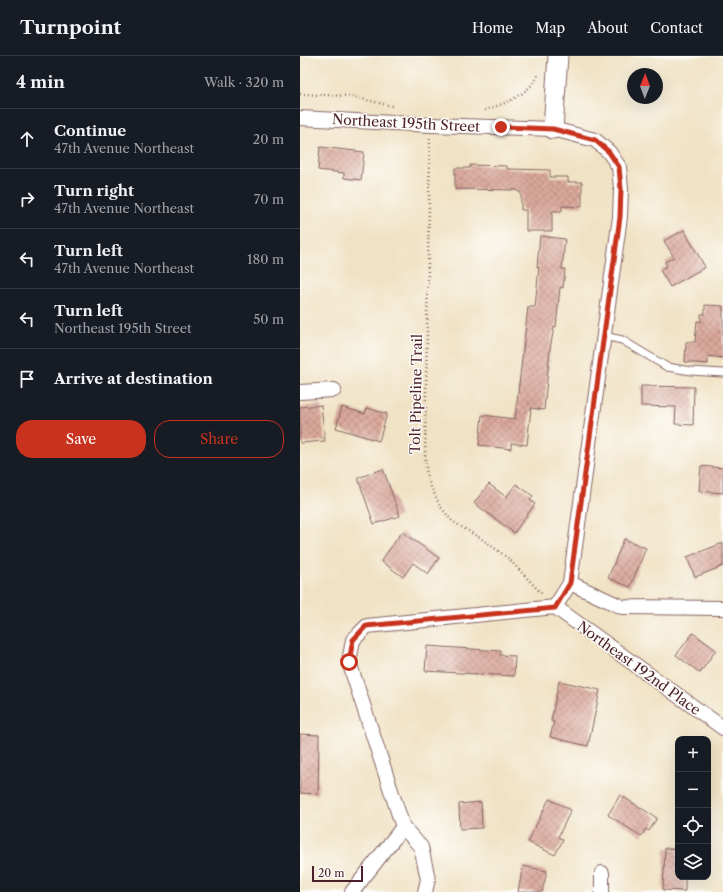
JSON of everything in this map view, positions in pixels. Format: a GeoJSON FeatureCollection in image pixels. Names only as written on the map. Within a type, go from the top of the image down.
{"type":"FeatureCollection","features":[{"type":"Feature","properties":{"kind":"street"},"geometry":{"type":"LineString","coordinates":[[553,129],[558,56]]}},
{"type":"Feature","properties":{"kind":"street","name":"Northeast 195th Street"},"geometry":{"type":"LineString","coordinates":[[300,118],[431,125],[553,129],[595,140],[609,152],[619,167],[621,189],[620,217],[604,336]]}},
{"type":"Feature","properties":{"kind":"street"},"geometry":{"type":"LineString","coordinates":[[425,892],[428,879],[421,847],[402,827],[349,662],[353,640],[366,626],[555,608],[570,583],[604,336]]}},
{"type":"Feature","properties":{"kind":"street"},"geometry":{"type":"LineString","coordinates":[[300,392],[334,390]]}},
{"type":"Feature","properties":{"kind":"street"},"geometry":{"type":"LineString","coordinates":[[570,583],[622,607],[723,608]]}},
{"type":"Feature","properties":{"kind":"street","name":"Northeast 192nd Place"},"geometry":{"type":"LineString","coordinates":[[555,608],[723,728]]}},
{"type":"Feature","properties":{"kind":"street"},"geometry":{"type":"LineString","coordinates":[[352,892],[402,827]]}},
{"type":"Feature","properties":{"kind":"street"},"geometry":{"type":"LineString","coordinates":[[602,874],[602,892]]}},
{"type":"Feature","properties":{"kind":"lane"},"geometry":{"type":"LineString","coordinates":[[604,336],[622,340],[667,367],[691,371],[723,373]]}},
{"type":"Feature","properties":{"kind":"path"},"geometry":{"type":"LineString","coordinates":[[480,112],[512,100],[527,90],[537,77],[539,71]]}},
{"type":"Feature","properties":{"kind":"path"},"geometry":{"type":"LineString","coordinates":[[300,94],[350,96],[392,106],[398,109]]}},
{"type":"Feature","properties":{"kind":"path","name":"Tolt Pipeline Trail"},"geometry":{"type":"LineString","coordinates":[[431,125],[425,455],[427,478],[440,506],[452,521],[485,541],[509,559],[555,608]]}},
{"type":"Feature","properties":{"kind":"building"},"geometry":{"type":"Polygon","coordinates":[[[320,147],[364,152],[361,180],[344,178],[344,173],[318,170],[320,147]]]}},
{"type":"Feature","properties":{"kind":"building"},"geometry":{"type":"Polygon","coordinates":[[[470,165],[507,166],[507,169],[550,170],[550,177],[568,177],[568,182],[582,182],[582,207],[562,206],[562,211],[552,211],[552,231],[526,231],[526,210],[521,210],[521,192],[518,192],[518,190],[455,189],[455,168],[470,168],[470,165]]]}},
{"type":"Feature","properties":{"kind":"building"},"geometry":{"type":"Polygon","coordinates":[[[684,230],[705,267],[670,287],[660,270],[667,266],[665,262],[674,257],[664,241],[684,230]]]}},
{"type":"Feature","properties":{"kind":"building"},"geometry":{"type":"Polygon","coordinates":[[[540,236],[565,239],[562,269],[565,269],[563,288],[560,287],[556,327],[554,327],[550,349],[544,410],[531,408],[527,445],[511,443],[511,449],[479,445],[482,415],[515,419],[528,307],[535,307],[540,236]]]}},
{"type":"Feature","properties":{"kind":"building"},"geometry":{"type":"Polygon","coordinates":[[[705,305],[723,306],[723,358],[708,356],[708,364],[685,362],[686,342],[695,342],[697,321],[701,322],[701,314],[705,314],[705,305]]]}},
{"type":"Feature","properties":{"kind":"building"},"geometry":{"type":"Polygon","coordinates":[[[641,386],[694,387],[693,425],[675,424],[676,407],[641,406],[641,386]]]}},
{"type":"Feature","properties":{"kind":"building"},"geometry":{"type":"Polygon","coordinates":[[[321,405],[325,441],[300,443],[300,407],[321,405]]]}},
{"type":"Feature","properties":{"kind":"building"},"geometry":{"type":"Polygon","coordinates":[[[342,407],[365,414],[367,408],[387,414],[379,441],[336,428],[342,407]]]}},
{"type":"Feature","properties":{"kind":"building"},"geometry":{"type":"Polygon","coordinates":[[[701,466],[723,468],[723,493],[699,491],[701,466]]]}},
{"type":"Feature","properties":{"kind":"building"},"geometry":{"type":"Polygon","coordinates":[[[383,469],[400,516],[374,524],[358,478],[383,469]]]}},
{"type":"Feature","properties":{"kind":"building"},"geometry":{"type":"Polygon","coordinates":[[[489,484],[506,497],[516,484],[533,496],[530,500],[535,504],[514,533],[474,503],[489,484]]]}},
{"type":"Feature","properties":{"kind":"building"},"geometry":{"type":"Polygon","coordinates":[[[402,532],[439,558],[428,574],[413,563],[403,577],[381,561],[402,532]]]}},
{"type":"Feature","properties":{"kind":"building"},"geometry":{"type":"Polygon","coordinates":[[[624,539],[646,548],[630,587],[608,578],[624,539]]]}},
{"type":"Feature","properties":{"kind":"building"},"geometry":{"type":"Polygon","coordinates":[[[723,543],[723,566],[695,577],[687,557],[723,543]]]}},
{"type":"Feature","properties":{"kind":"building"},"geometry":{"type":"Polygon","coordinates":[[[693,633],[716,650],[700,673],[676,655],[693,633]]]}},
{"type":"Feature","properties":{"kind":"building"},"geometry":{"type":"Polygon","coordinates":[[[427,646],[501,651],[500,655],[515,656],[514,676],[425,671],[427,646]]]}},
{"type":"Feature","properties":{"kind":"building"},"geometry":{"type":"Polygon","coordinates":[[[559,681],[600,690],[588,746],[550,737],[554,722],[551,721],[559,681]]]}},
{"type":"Feature","properties":{"kind":"building"},"geometry":{"type":"Polygon","coordinates":[[[300,734],[319,735],[318,794],[300,793],[300,734]]]}},
{"type":"Feature","properties":{"kind":"building"},"geometry":{"type":"Polygon","coordinates":[[[620,795],[657,818],[649,831],[646,829],[641,836],[608,815],[620,795]]]}},
{"type":"Feature","properties":{"kind":"building"},"geometry":{"type":"Polygon","coordinates":[[[549,799],[571,810],[558,837],[563,840],[555,855],[528,842],[549,799]]]}},
{"type":"Feature","properties":{"kind":"building"},"geometry":{"type":"Polygon","coordinates":[[[481,802],[482,828],[460,829],[459,804],[481,802]]]}},
{"type":"Feature","properties":{"kind":"building"},"geometry":{"type":"Polygon","coordinates":[[[665,848],[675,849],[675,880],[685,880],[685,891],[663,890],[665,848]]]}},
{"type":"Feature","properties":{"kind":"building"},"geometry":{"type":"Polygon","coordinates":[[[523,866],[547,871],[542,892],[518,892],[523,866]]]}},
{"type":"Feature","properties":{"kind":"route"},"geometry":{"type":"LineString","coordinates":[[349,662],[353,640],[366,626],[555,608],[570,583],[620,217],[621,189],[619,167],[609,152],[595,140],[553,129],[501,127]]}}]}
